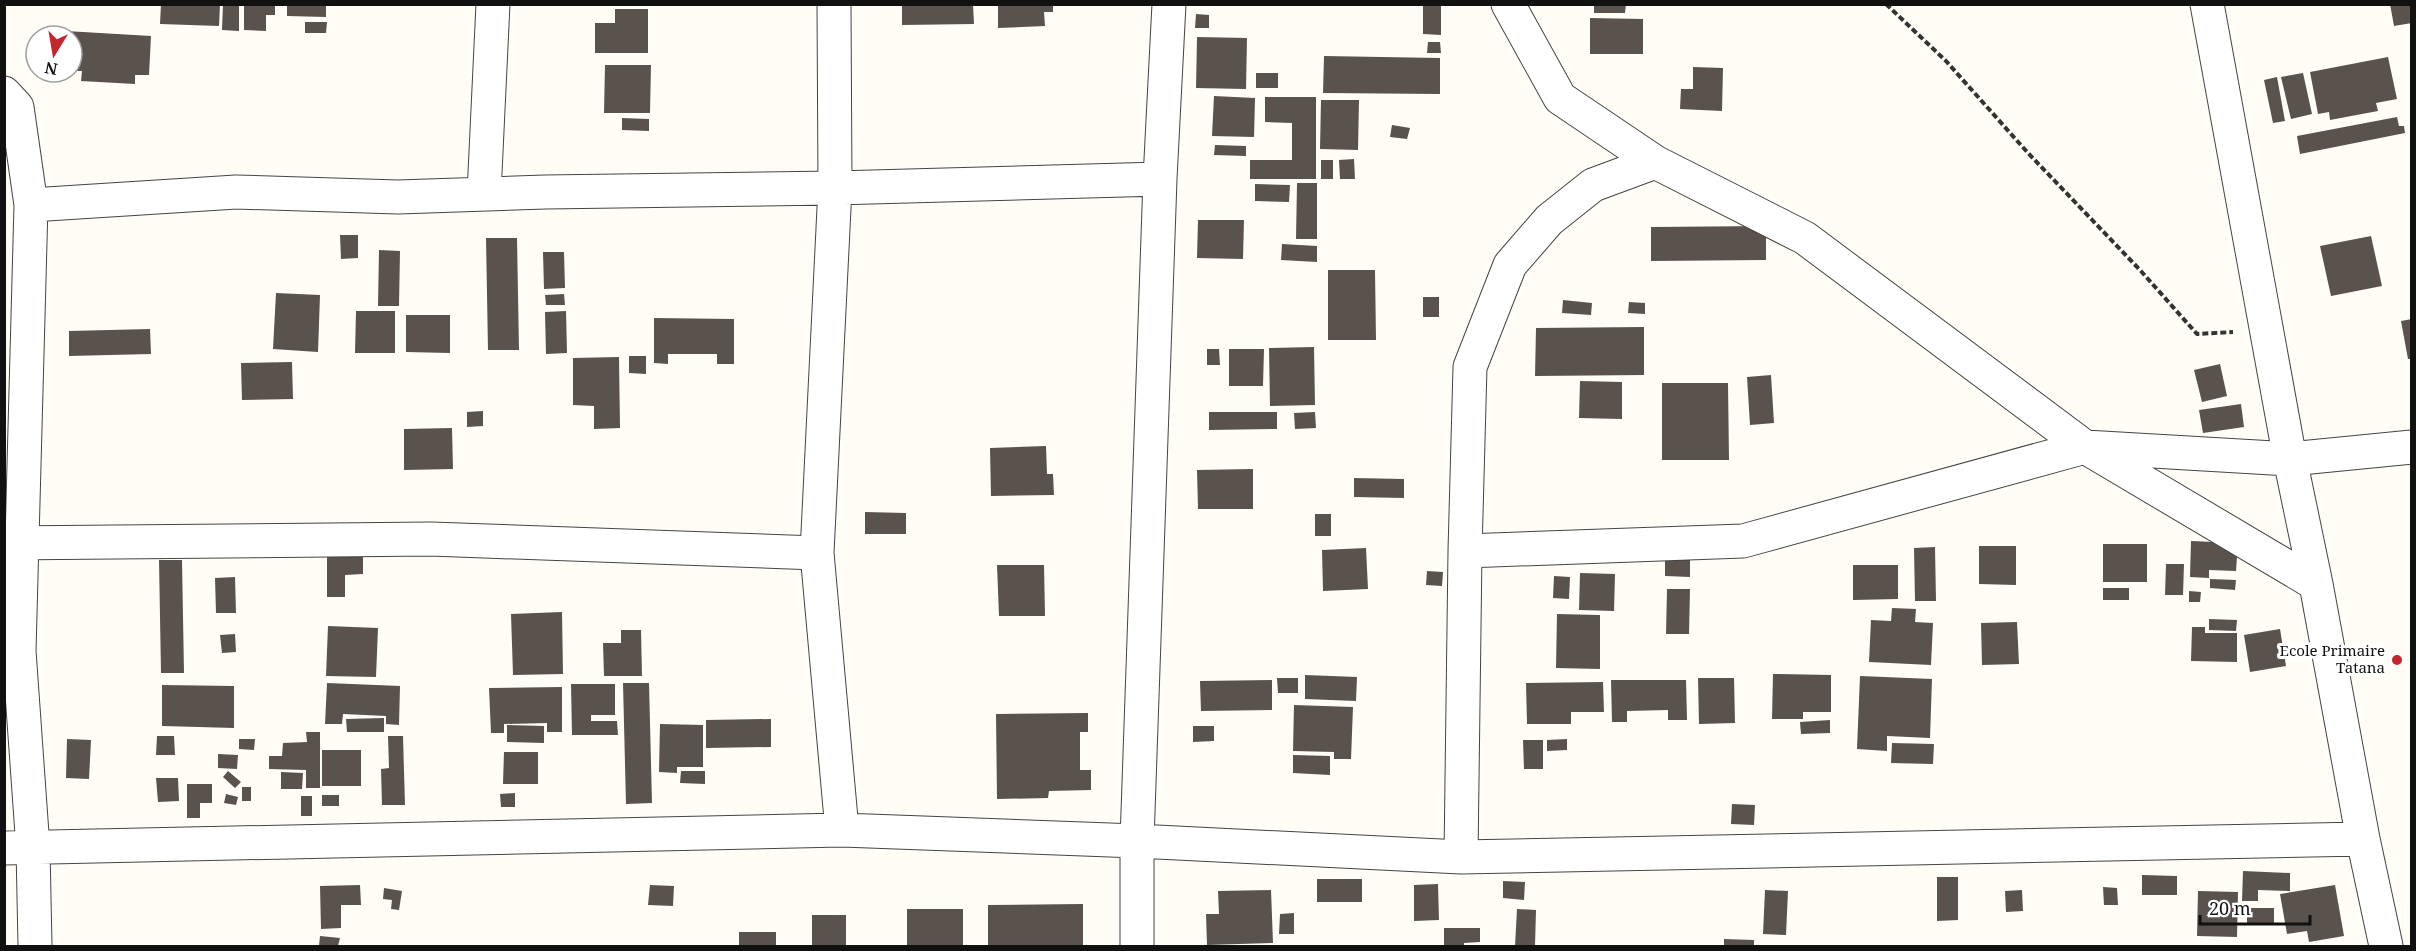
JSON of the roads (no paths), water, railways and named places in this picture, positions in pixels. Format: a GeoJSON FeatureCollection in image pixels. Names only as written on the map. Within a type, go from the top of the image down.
{"type":"FeatureCollection","features":[{"type":"Feature","properties":{"kind":"street"},"geometry":{"type":"LineString","coordinates":[[484,194],[493,4]]}},
{"type":"Feature","properties":{"kind":"street"},"geometry":{"type":"LineString","coordinates":[[834,4],[836,188],[817,553],[842,830]]}},
{"type":"Feature","properties":{"kind":"street"},"geometry":{"type":"LineString","coordinates":[[1137,946],[1137,841],[1160,179],[1169,4]]}},
{"type":"Feature","properties":{"kind":"street"},"geometry":{"type":"LineString","coordinates":[[1508,4],[1560,99],[1655,162],[1805,238],[2085,447],[2316,584]]}},
{"type":"Feature","properties":{"kind":"street"},"geometry":{"type":"LineString","coordinates":[[2207,4],[2290,459],[2316,584],[2363,839],[2386,946]]}},
{"type":"Feature","properties":{"kind":"street"},"geometry":{"type":"LineString","coordinates":[[4,93],[17,107],[31,205],[13,543],[19,651],[19,848],[35,946]]}},
{"type":"Feature","properties":{"kind":"street"},"geometry":{"type":"LineString","coordinates":[[1461,857],[1470,367],[1510,265],[1548,220],[1593,185],[1655,162]]}},
{"type":"Feature","properties":{"kind":"street"},"geometry":{"type":"LineString","coordinates":[[31,205],[236,192],[398,197],[1160,179]]}},
{"type":"Feature","properties":{"kind":"street"},"geometry":{"type":"LineString","coordinates":[[1465,551],[1743,541],[2085,447],[2290,459],[2412,447]]}},
{"type":"Feature","properties":{"kind":"street"},"geometry":{"type":"LineString","coordinates":[[13,543],[431,539],[817,553]]}},
{"type":"Feature","properties":{"kind":"street"},"geometry":{"type":"LineString","coordinates":[[19,848],[842,830],[1137,841],[1461,857],[2363,839]]}},
{"type":"Feature","properties":{"kind":"place","name":"Ecole Primaire Tatana"},"geometry":{"type":"Point","coordinates":[2397,660]}}]}
